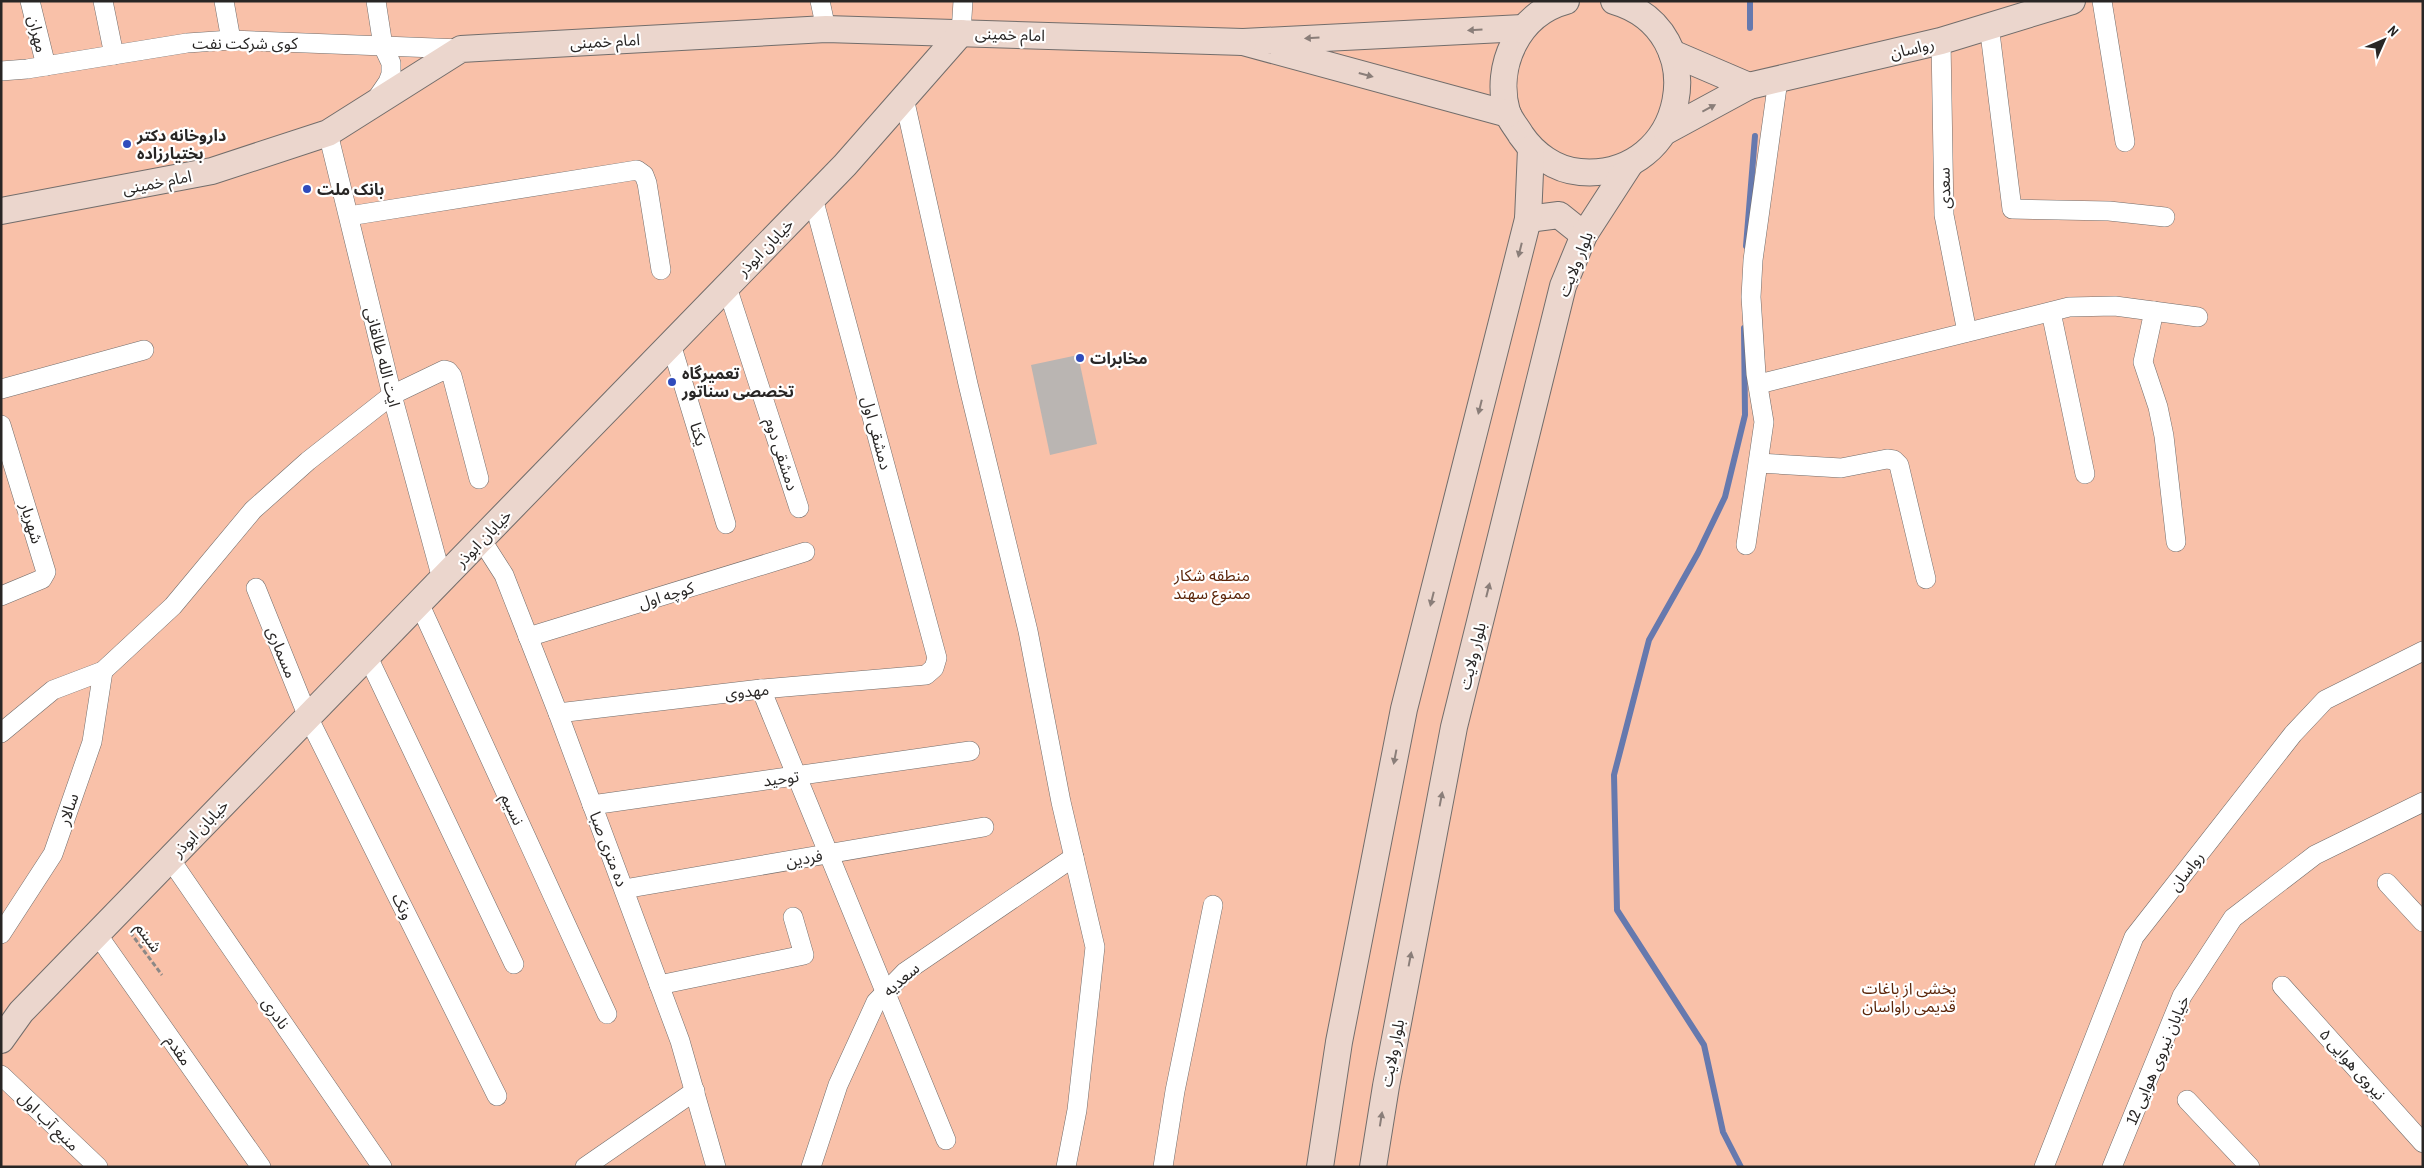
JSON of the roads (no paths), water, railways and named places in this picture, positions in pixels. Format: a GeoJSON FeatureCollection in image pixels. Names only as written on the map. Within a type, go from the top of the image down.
{"type":"FeatureCollection","features":[{"type":"Feature","properties":{"kind":"main road"},"geometry":{"type":"LineString","coordinates":[[1560,2],[1538,14],[1523,28],[1508,54],[1503,84],[1508,114],[1531,150],[1553,164],[1578,172],[1605,172],[1630,164],[1650,150],[1666,131],[1676,106],[1678,80],[1672,53],[1646,10],[1614,1]]}},
{"type":"Feature","properties":{"kind":"main road","name":"رواسان"},"geometry":{"type":"LineString","coordinates":[[1666,131],[1749,86],[1941,41],[2072,1]]}},
{"type":"Feature","properties":{"kind":"main road"},"geometry":{"type":"LineString","coordinates":[[1243,42],[1523,28]]}},
{"type":"Feature","properties":{"kind":"main road","name":"امام خمینی"},"geometry":{"type":"LineString","coordinates":[[1,211],[212,171],[328,134],[461,49],[826,29],[1243,42]]}},
{"type":"Feature","properties":{"kind":"main road","name":"خیابان ابوذر"},"geometry":{"type":"LineString","coordinates":[[1,1040],[21,1012],[813,198],[961,33]]}},
{"type":"Feature","properties":{"kind":"main road"},"geometry":{"type":"LineString","coordinates":[[1243,42],[1508,114]]}},
{"type":"Feature","properties":{"kind":"main road"},"geometry":{"type":"LineString","coordinates":[[1672,53],[1749,86]]}},
{"type":"Feature","properties":{"kind":"main road"},"geometry":{"type":"LineString","coordinates":[[1320,1167],[1339,1042],[1404,709],[1528,219],[1531,150]]}},
{"type":"Feature","properties":{"kind":"main road","name":"بلوار ولایت"},"geometry":{"type":"LineString","coordinates":[[1373,1167],[1386,1086],[1454,727],[1563,286],[1584,235],[1630,164]]}},
{"type":"Feature","properties":{"kind":"main road"},"geometry":{"type":"LineString","coordinates":[[1528,219],[1559,215],[1584,235]]}},
{"type":"Feature","properties":{"kind":"street","name":"مهران"},"geometry":{"type":"LineString","coordinates":[[30,1],[46,66]]}},
{"type":"Feature","properties":{"kind":"street"},"geometry":{"type":"LineString","coordinates":[[103,1],[114,55]]}},
{"type":"Feature","properties":{"kind":"street"},"geometry":{"type":"LineString","coordinates":[[224,1],[231,40]]}},
{"type":"Feature","properties":{"kind":"street"},"geometry":{"type":"LineString","coordinates":[[374,103],[391,74],[390,63],[383,46],[376,1]]}},
{"type":"Feature","properties":{"kind":"street"},"geometry":{"type":"LineString","coordinates":[[820,1],[826,29]]}},
{"type":"Feature","properties":{"kind":"street"},"geometry":{"type":"LineString","coordinates":[[961,33],[963,1]]}},
{"type":"Feature","properties":{"kind":"street"},"geometry":{"type":"LineString","coordinates":[[2102,1],[2125,142]]}},
{"type":"Feature","properties":{"kind":"street"},"geometry":{"type":"LineString","coordinates":[[1989,25],[2012,209],[2109,211],[2166,217]]}},
{"type":"Feature","properties":{"kind":"street","name":"کوی شرکت نفت"},"geometry":{"type":"LineString","coordinates":[[1,71],[46,66],[187,43],[231,40],[461,49]]}},
{"type":"Feature","properties":{"kind":"street","name":"سعدی"},"geometry":{"type":"LineString","coordinates":[[1941,41],[1944,215],[1966,332]]}},
{"type":"Feature","properties":{"kind":"street"},"geometry":{"type":"LineString","coordinates":[[1746,545],[1764,422],[1758,384],[1751,297],[1753,260],[1778,80]]}},
{"type":"Feature","properties":{"kind":"street"},"geometry":{"type":"LineString","coordinates":[[904,98],[968,384],[1028,630],[1094,947],[1077,1110],[1066,1167]]}},
{"type":"Feature","properties":{"kind":"street","name":"ایت الله طالقانی"},"geometry":{"type":"LineString","coordinates":[[328,134],[392,395],[442,579]]}},
{"type":"Feature","properties":{"kind":"street"},"geometry":{"type":"LineString","coordinates":[[349,216],[637,170],[644,175],[647,183],[661,270]]}},
{"type":"Feature","properties":{"kind":"street","name":"دمشقی اول"},"geometry":{"type":"LineString","coordinates":[[813,198],[937,658],[934,668]]}},
{"type":"Feature","properties":{"kind":"street","name":"دمشقی دوم"},"geometry":{"type":"LineString","coordinates":[[727,287],[800,508]]}},
{"type":"Feature","properties":{"kind":"street"},"geometry":{"type":"LineString","coordinates":[[1758,384],[2069,307],[2096,306],[2198,317]]}},
{"type":"Feature","properties":{"kind":"street"},"geometry":{"type":"LineString","coordinates":[[2051,312],[2085,474]]}},
{"type":"Feature","properties":{"kind":"street"},"geometry":{"type":"LineString","coordinates":[[2154,312],[2143,362],[2158,407],[2164,436],[2176,542]]}},
{"type":"Feature","properties":{"kind":"street","name":"یکتا"},"geometry":{"type":"LineString","coordinates":[[671,344],[726,524]]}},
{"type":"Feature","properties":{"kind":"street"},"geometry":{"type":"LineString","coordinates":[[1,389],[144,350]]}},
{"type":"Feature","properties":{"kind":"street"},"geometry":{"type":"LineString","coordinates":[[1,733],[53,690],[104,672],[173,606],[252,510],[308,461],[392,395],[444,370],[448,371],[452,376],[479,479]]}},
{"type":"Feature","properties":{"kind":"street","name":"شهریار"},"geometry":{"type":"LineString","coordinates":[[1,425],[46,572],[42,578],[1,596]]}},
{"type":"Feature","properties":{"kind":"street"},"geometry":{"type":"LineString","coordinates":[[1759,463],[1841,468],[1887,459],[1894,460],[1899,466],[1926,579]]}},
{"type":"Feature","properties":{"kind":"street","name":"ده متری صبا"},"geometry":{"type":"LineString","coordinates":[[481,539],[504,575],[624,889],[680,1041],[716,1167]]}},
{"type":"Feature","properties":{"kind":"street","name":"کوچه اول"},"geometry":{"type":"LineString","coordinates":[[528,637],[805,552]]}},
{"type":"Feature","properties":{"kind":"street","name":"مسماری"},"geometry":{"type":"LineString","coordinates":[[256,588],[308,717]]}},
{"type":"Feature","properties":{"kind":"street","name":"نسیم"},"geometry":{"type":"LineString","coordinates":[[419,603],[606,1014]]}},
{"type":"Feature","properties":{"kind":"street","name":"رواسان"},"geometry":{"type":"LineString","coordinates":[[2044,1167],[2134,936],[2293,734],[2324,700],[2423,652]]}},
{"type":"Feature","properties":{"kind":"street"},"geometry":{"type":"LineString","coordinates":[[367,655],[514,964]]}},
{"type":"Feature","properties":{"kind":"street","name":"مهدوی"},"geometry":{"type":"LineString","coordinates":[[558,713],[761,689],[926,675],[934,668]]}},
{"type":"Feature","properties":{"kind":"street","name":"سالار"},"geometry":{"type":"LineString","coordinates":[[1,934],[53,854],[92,742],[104,672]]}},
{"type":"Feature","properties":{"kind":"street"},"geometry":{"type":"LineString","coordinates":[[761,689],[946,1140]]}},
{"type":"Feature","properties":{"kind":"street","name":"ونک"},"geometry":{"type":"LineString","coordinates":[[308,717],[497,1096]]}},
{"type":"Feature","properties":{"kind":"street","name":"توحید"},"geometry":{"type":"LineString","coordinates":[[592,805],[970,751]]}},
{"type":"Feature","properties":{"kind":"street","name":"خیابان نیروی هوایی 12"},"geometry":{"type":"LineString","coordinates":[[2112,1167],[2182,996],[2233,918],[2315,855],[2423,802]]}},
{"type":"Feature","properties":{"kind":"street","name":"فردین"},"geometry":{"type":"LineString","coordinates":[[624,889],[984,827]]}},
{"type":"Feature","properties":{"kind":"street","name":"سعدیه"},"geometry":{"type":"LineString","coordinates":[[811,1167],[838,1085],[876,1002],[906,972],[1074,857]]}},
{"type":"Feature","properties":{"kind":"street","name":"نادری"},"geometry":{"type":"LineString","coordinates":[[170,859],[382,1167]]}},
{"type":"Feature","properties":{"kind":"street"},"geometry":{"type":"LineString","coordinates":[[2387,883],[2423,922]]}},
{"type":"Feature","properties":{"kind":"street"},"geometry":{"type":"LineString","coordinates":[[1163,1167],[1175,1091],[1213,905]]}},
{"type":"Feature","properties":{"kind":"street"},"geometry":{"type":"LineString","coordinates":[[659,985],[804,955],[793,917]]}},
{"type":"Feature","properties":{"kind":"street","name":"مقدم"},"geometry":{"type":"LineString","coordinates":[[97,934],[261,1167]]}},
{"type":"Feature","properties":{"kind":"street","name":"نیروی هوایی ۵"},"geometry":{"type":"LineString","coordinates":[[2282,986],[2423,1142]]}},
{"type":"Feature","properties":{"kind":"street","name":"منبع آب اول"},"geometry":{"type":"LineString","coordinates":[[1,1075],[98,1167]]}},
{"type":"Feature","properties":{"kind":"street"},"geometry":{"type":"LineString","coordinates":[[585,1167],[694,1091]]}},
{"type":"Feature","properties":{"kind":"street"},"geometry":{"type":"LineString","coordinates":[[2187,1100],[2250,1167]]}},
{"type":"Feature","properties":{"kind":"waterway"},"geometry":{"type":"LineString","coordinates":[[1750,1],[1750,28]]}},
{"type":"Feature","properties":{"kind":"waterway"},"geometry":{"type":"LineString","coordinates":[[1746,246],[1755,136]]}},
{"type":"Feature","properties":{"kind":"waterway"},"geometry":{"type":"LineString","coordinates":[[1741,1167],[1723,1132],[1704,1045],[1617,910],[1614,775],[1649,640],[1698,553],[1725,497],[1745,415],[1744,328]]}},
{"type":"Feature","properties":{"kind":"place","name":"داروخانه دکتر بختیارزاده"},"geometry":{"type":"Point","coordinates":[127,144]}},
{"type":"Feature","properties":{"kind":"place","name":"بانک ملت"},"geometry":{"type":"Point","coordinates":[307,189]}},
{"type":"Feature","properties":{"kind":"place","name":"مخابرات"},"geometry":{"type":"Point","coordinates":[1080,358]}},
{"type":"Feature","properties":{"kind":"place","name":"تعمیرگاه تخصصی سناتور"},"geometry":{"type":"Point","coordinates":[672,382]}},
{"type":"Feature","properties":{"kind":"park label","name":"منطقه شکار ممنوع سهند"},"geometry":{"type":"Point","coordinates":[1212,584]}},
{"type":"Feature","properties":{"kind":"park label","name":"بخشی از باغات قدیمی راواسان"},"geometry":{"type":"Point","coordinates":[1909,997]}}]}
